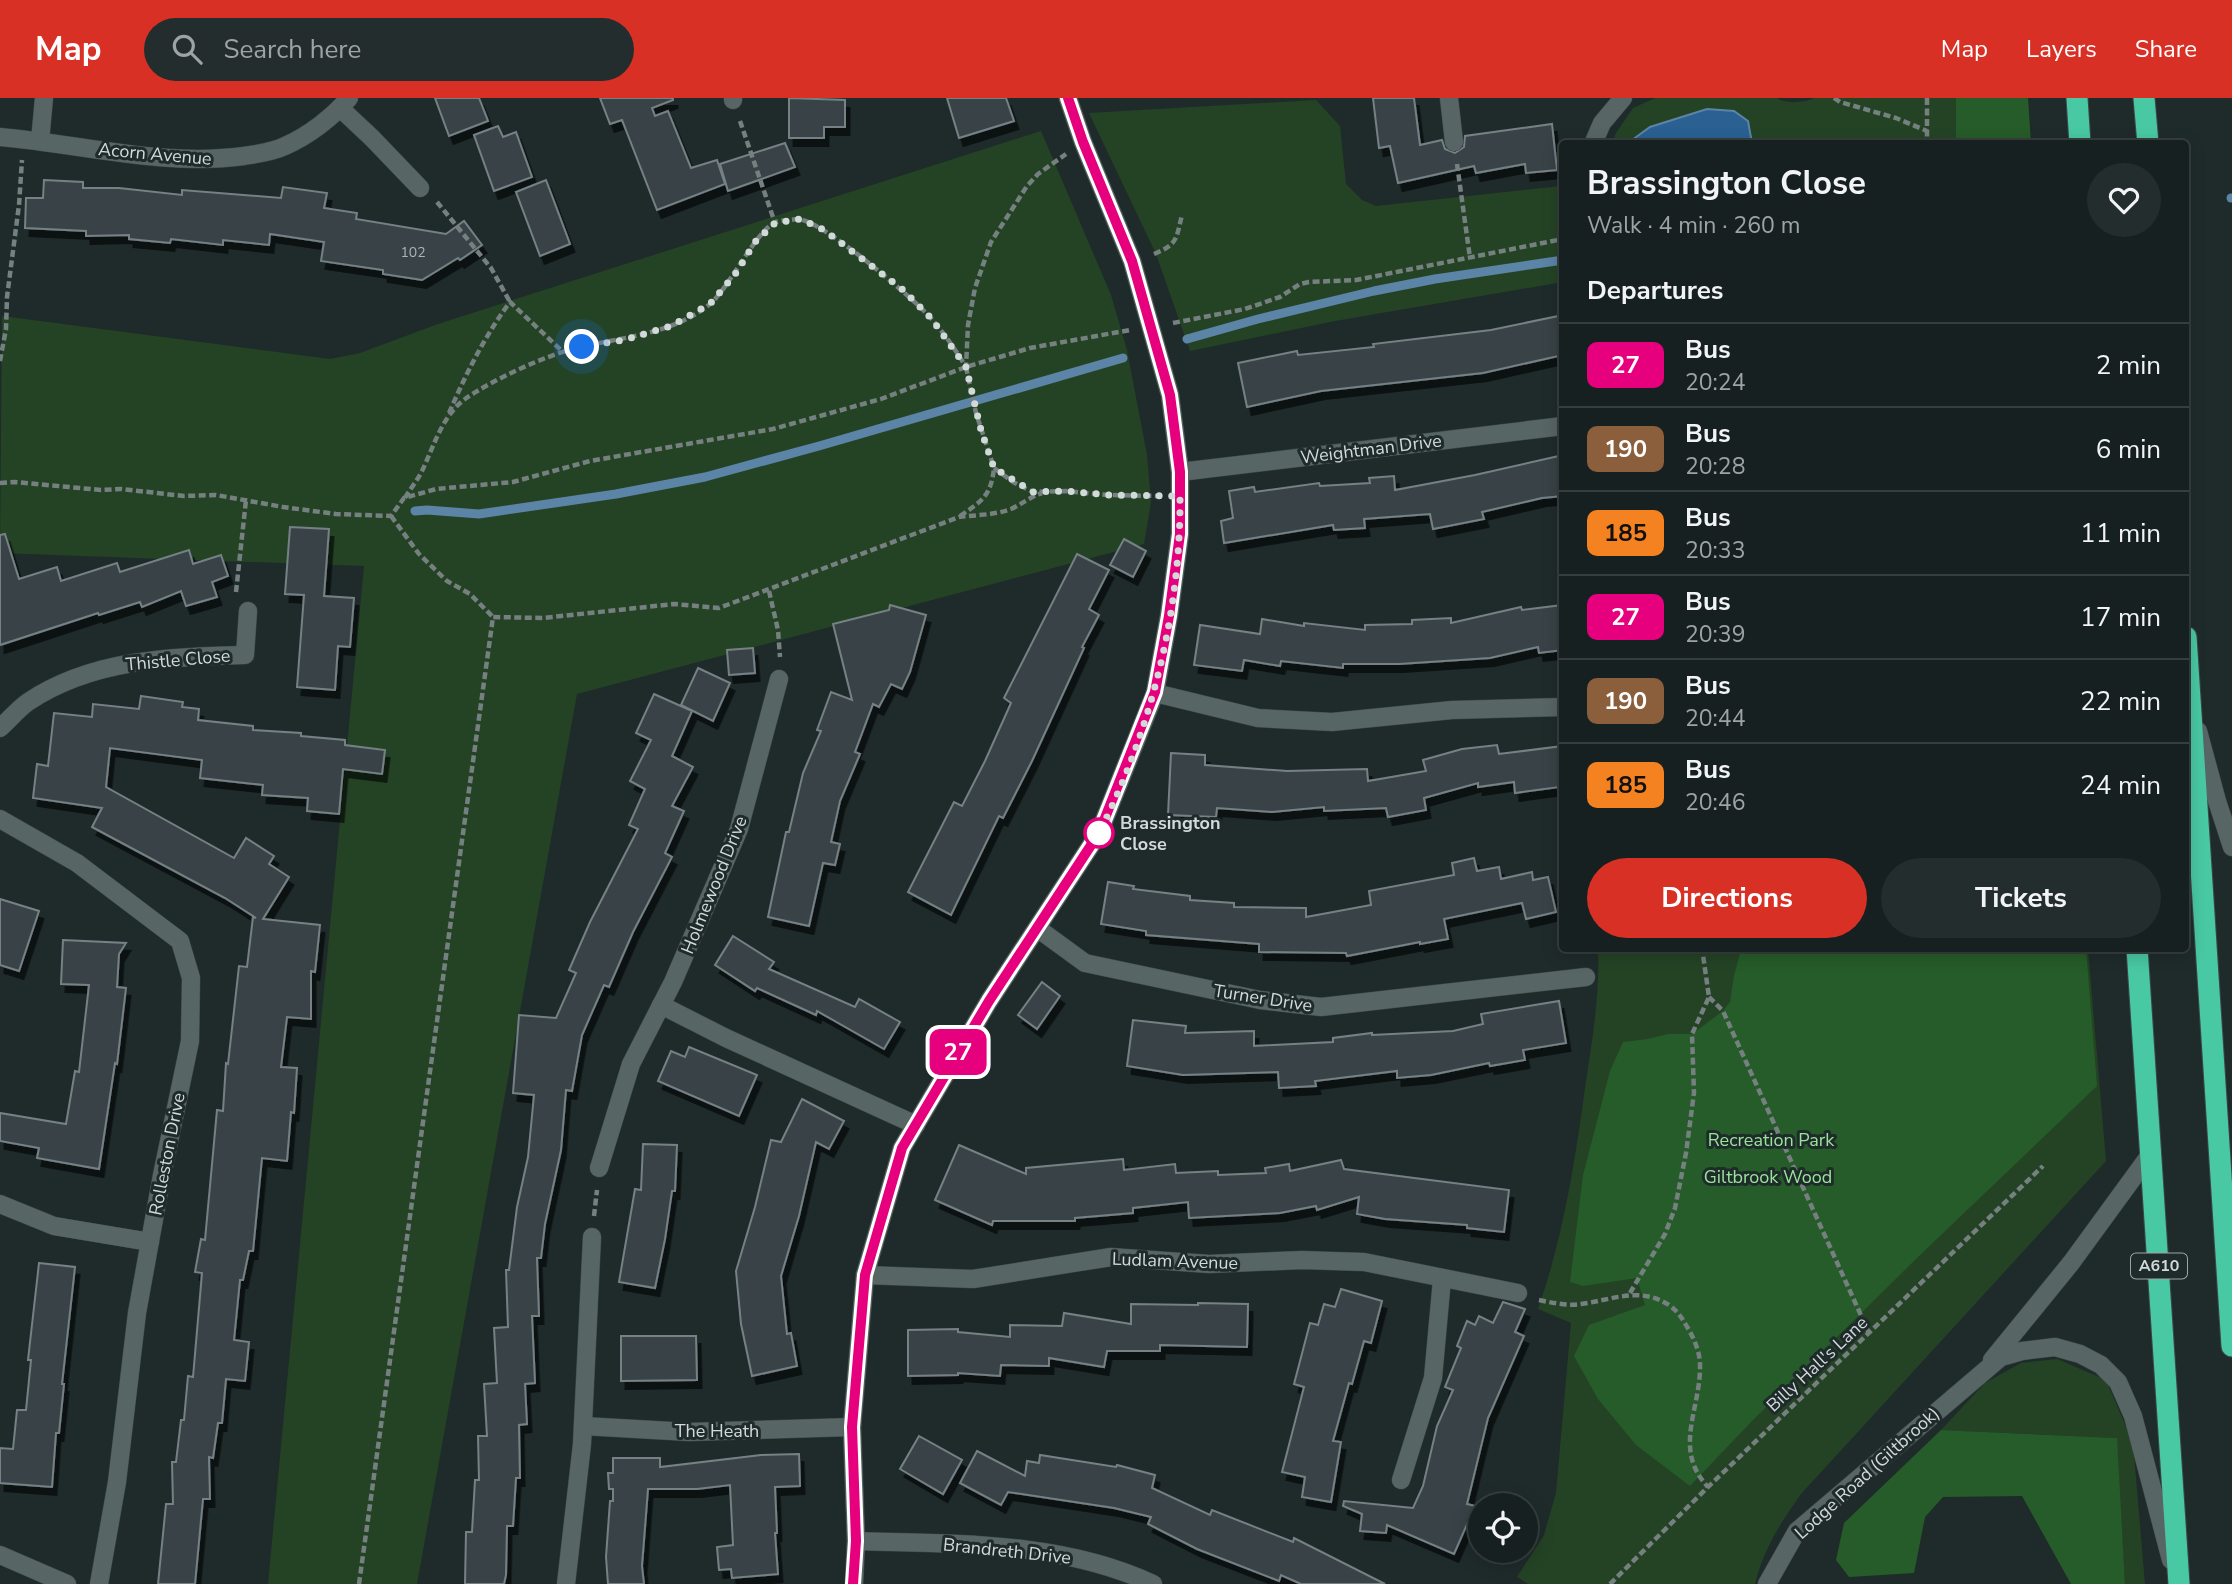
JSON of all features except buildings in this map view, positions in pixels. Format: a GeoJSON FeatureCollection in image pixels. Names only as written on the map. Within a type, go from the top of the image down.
{"type":"FeatureCollection","features":[{"type":"Feature","properties":{"kind":"highway"},"geometry":{"type":"LineString","coordinates":[[2077,98],[2080,140]]}},
{"type":"Feature","properties":{"kind":"highway"},"geometry":{"type":"LineString","coordinates":[[2144,98],[2148,140]]}},
{"type":"Feature","properties":{"kind":"highway"},"geometry":{"type":"LineString","coordinates":[[2189,675],[2232,1346]]}},
{"type":"Feature","properties":{"kind":"highway","name":"A610"},"geometry":{"type":"LineString","coordinates":[[2137,952],[2178,1584]]}},
{"type":"Feature","properties":{"kind":"street"},"geometry":{"type":"LineString","coordinates":[[32,140],[44,98]]}},
{"type":"Feature","properties":{"kind":"street"},"geometry":{"type":"LineString","coordinates":[[853,1584],[856,1541],[852,1427],[865,1275],[902,1148],[989,1001],[1099,833],[1155,692],[1169,616],[1180,534],[1180,472],[1170,395],[1132,261],[1083,142],[1068,98]]}},
{"type":"Feature","properties":{"kind":"street"},"geometry":{"type":"LineString","coordinates":[[1449,98],[1454,142]]}},
{"type":"Feature","properties":{"kind":"street"},"geometry":{"type":"LineString","coordinates":[[1595,140],[1602,123],[1623,98]]}},
{"type":"Feature","properties":{"kind":"street","name":"Acorn Avenue"},"geometry":{"type":"LineString","coordinates":[[0,137],[136,156],[213,160],[285,147],[344,103],[372,138],[420,188]]}},
{"type":"Feature","properties":{"kind":"street","name":"Weightman Drive"},"geometry":{"type":"LineString","coordinates":[[1180,472],[1559,426]]}},
{"type":"Feature","properties":{"kind":"street","name":"Thistle Close"},"geometry":{"type":"LineString","coordinates":[[0,728],[26,703],[71,678],[133,662],[245,655],[248,611]]}},
{"type":"Feature","properties":{"kind":"street","name":"Holmewood Drive"},"geometry":{"type":"LineString","coordinates":[[599,1168],[631,1064],[673,982],[739,828],[779,679]]}},
{"type":"Feature","properties":{"kind":"street"},"geometry":{"type":"LineString","coordinates":[[1155,692],[1258,718],[1332,722],[1452,710],[1559,707]]}},
{"type":"Feature","properties":{"kind":"street"},"geometry":{"type":"LineString","coordinates":[[2191,700],[2232,847]]}},
{"type":"Feature","properties":{"kind":"street","name":"Rolleston Drive"},"geometry":{"type":"LineString","coordinates":[[0,819],[77,863],[180,941],[191,978],[190,1041],[137,1312],[117,1482],[99,1584]]}},
{"type":"Feature","properties":{"kind":"street","name":"Turner Drive"},"geometry":{"type":"LineString","coordinates":[[1037,928],[1085,963],[1260,1000],[1321,1007],[1586,977]]}},
{"type":"Feature","properties":{"kind":"street"},"geometry":{"type":"LineString","coordinates":[[661,1005],[726,1038],[916,1125]]}},
{"type":"Feature","properties":{"kind":"street"},"geometry":{"type":"LineString","coordinates":[[1981,1374],[2071,1263],[2152,1152]]}},
{"type":"Feature","properties":{"kind":"street"},"geometry":{"type":"LineString","coordinates":[[0,1204],[54,1226],[150,1242]]}},
{"type":"Feature","properties":{"kind":"street"},"geometry":{"type":"LineString","coordinates":[[566,1584],[583,1426],[592,1237]]}},
{"type":"Feature","properties":{"kind":"street"},"geometry":{"type":"LineString","coordinates":[[2228,1290],[2232,1250]]}},
{"type":"Feature","properties":{"kind":"street","name":"Ludlam Avenue"},"geometry":{"type":"LineString","coordinates":[[865,1275],[972,1279],[1111,1257],[1209,1264],[1302,1260],[1364,1262],[1518,1293]]}},
{"type":"Feature","properties":{"kind":"street"},"geometry":{"type":"LineString","coordinates":[[1401,1480],[1433,1378],[1442,1279]]}},
{"type":"Feature","properties":{"kind":"street"},"geometry":{"type":"LineString","coordinates":[[1981,1374],[2001,1357],[2055,1347],[2080,1354],[2101,1365],[2118,1382],[2133,1416],[2178,1584]]}},
{"type":"Feature","properties":{"kind":"street","name":"Lodge Road (Giltbrook)"},"geometry":{"type":"LineString","coordinates":[[1767,1584],[1797,1531],[1981,1374]]}},
{"type":"Feature","properties":{"kind":"street","name":"The Heath"},"geometry":{"type":"LineString","coordinates":[[583,1426],[689,1432],[852,1427]]}},
{"type":"Feature","properties":{"kind":"street","name":"Brandreth Drive"},"geometry":{"type":"LineString","coordinates":[[856,1541],[976,1544],[1058,1553],[1132,1574],[1153,1584]]}},
{"type":"Feature","properties":{"kind":"street"},"geometry":{"type":"LineString","coordinates":[[0,1555],[67,1584]]}},
{"type":"Feature","properties":{"kind":"path"},"geometry":{"type":"LineString","coordinates":[[1834,98],[1927,131]]}},
{"type":"Feature","properties":{"kind":"path"},"geometry":{"type":"LineString","coordinates":[[1927,98],[1927,140]]}},
{"type":"Feature","properties":{"kind":"path"},"geometry":{"type":"LineString","coordinates":[[733,99],[775,223]]}},
{"type":"Feature","properties":{"kind":"path"},"geometry":{"type":"LineString","coordinates":[[0,361],[19,205],[32,140]]}},
{"type":"Feature","properties":{"kind":"path"},"geometry":{"type":"LineString","coordinates":[[959,517],[987,495],[992,485],[994,468],[976,413],[966,367],[968,325],[975,288],[991,242],[1027,186],[1038,174],[1083,142]]}},
{"type":"Feature","properties":{"kind":"path"},"geometry":{"type":"LineString","coordinates":[[1454,142],[1470,258]]}},
{"type":"Feature","properties":{"kind":"path"},"geometry":{"type":"LineString","coordinates":[[420,188],[438,202],[491,268],[510,302],[563,352]]}},
{"type":"Feature","properties":{"kind":"path"},"geometry":{"type":"LineString","coordinates":[[1132,261],[1172,246],[1182,215]]}},
{"type":"Feature","properties":{"kind":"path"},"geometry":{"type":"LineString","coordinates":[[447,417],[464,400],[547,357],[624,340],[671,326],[710,304],[736,273],[755,242],[775,223],[800,219],[824,230],[902,289],[931,318],[966,367]]}},
{"type":"Feature","properties":{"kind":"path"},"geometry":{"type":"LineString","coordinates":[[404,498],[436,488],[513,482],[590,461],[772,429],[881,399],[966,367],[1030,348],[1245,309],[1280,297],[1300,284],[1356,280],[1559,240]]}},
{"type":"Feature","properties":{"kind":"path"},"geometry":{"type":"LineString","coordinates":[[391,516],[420,474],[467,371],[490,329],[510,302]]}},
{"type":"Feature","properties":{"kind":"path"},"geometry":{"type":"LineString","coordinates":[[994,468],[1033,492],[1180,496]]}},
{"type":"Feature","properties":{"kind":"path"},"geometry":{"type":"LineString","coordinates":[[0,483],[121,489],[184,496],[216,495],[336,514],[391,516]]}},
{"type":"Feature","properties":{"kind":"path"},"geometry":{"type":"LineString","coordinates":[[391,516],[419,554],[447,580],[470,594],[493,617],[543,618],[674,604],[719,608],[959,517],[994,514],[1042,493]]}},
{"type":"Feature","properties":{"kind":"path"},"geometry":{"type":"LineString","coordinates":[[246,500],[234,607],[248,611]]}},
{"type":"Feature","properties":{"kind":"path"},"geometry":{"type":"LineString","coordinates":[[769,591],[778,630],[779,679]]}},
{"type":"Feature","properties":{"kind":"path"},"geometry":{"type":"LineString","coordinates":[[359,1584],[493,617]]}},
{"type":"Feature","properties":{"kind":"path"},"geometry":{"type":"LineString","coordinates":[[1630,1293],[1665,1234],[1675,1208],[1694,1093],[1692,1034],[1709,997],[1703,952]]}},
{"type":"Feature","properties":{"kind":"path"},"geometry":{"type":"LineString","coordinates":[[1709,997],[1723,1011],[1869,1333]]}},
{"type":"Feature","properties":{"kind":"path","name":"Billy Hall's Lane"},"geometry":{"type":"LineString","coordinates":[[1611,1584],[1708,1487],[1893,1313],[2043,1166]]}},
{"type":"Feature","properties":{"kind":"path"},"geometry":{"type":"LineString","coordinates":[[592,1237],[599,1168]]}},
{"type":"Feature","properties":{"kind":"path"},"geometry":{"type":"LineString","coordinates":[[1541,1300],[1580,1304],[1630,1293],[1668,1304],[1681,1315],[1697,1348],[1700,1363],[1699,1388],[1689,1435],[1699,1478],[1708,1487]]}},
{"type":"Feature","properties":{"kind":"green space"},"geometry":{"type":"Polygon","coordinates":[[[1655,98],[1777,98],[1795,102],[1814,98],[1981,98],[1990,140],[1613,140],[1633,108],[1655,98]]]}},
{"type":"Feature","properties":{"kind":"green space"},"geometry":{"type":"Polygon","coordinates":[[[1956,98],[2028,98],[2031,140],[1956,140],[1956,98]]]}},
{"type":"Feature","properties":{"kind":"green space"},"geometry":{"type":"Polygon","coordinates":[[[1316,100],[1340,126],[1346,184],[1362,200],[1376,206],[1559,186],[1559,283],[1335,321],[1190,351],[1156,254],[1089,113],[1316,100]]]}},
{"type":"Feature","properties":{"kind":"green space"},"geometry":{"type":"Polygon","coordinates":[[[1041,131],[1111,295],[1127,350],[1147,455],[1151,502],[1144,544],[577,694],[417,1584],[268,1584],[364,566],[0,553],[2,316],[330,359],[360,353],[438,324],[1041,131]]]}},
{"type":"Feature","properties":{"kind":"green space","name":"Giltbrook Wood"},"geometry":{"type":"Polygon","coordinates":[[[1598,952],[2088,952],[2106,1161],[1801,1494],[1773,1537],[1755,1584],[1528,1584],[1517,1577],[1526,1563],[1538,1563],[1538,1544],[1544,1535],[1556,1493],[1571,1323],[1538,1309],[1561,1227],[1572,1172],[1595,1018],[1598,952]]]}},
{"type":"Feature","properties":{"kind":"green space","name":"Giltbrook Wood"},"geometry":{"type":"Polygon","coordinates":[[[1740,952],[2086,952],[2097,1086],[1919,1256],[1690,1486],[1636,1445],[1598,1399],[1574,1356],[1589,1325],[1645,1305],[1637,1278],[1583,1286],[1570,1282],[1583,1175],[1610,1071],[1623,1042],[1668,1034],[1692,1034],[1723,1011],[1730,1002],[1740,952]]]}},
{"type":"Feature","properties":{"kind":"green space"},"geometry":{"type":"Polygon","coordinates":[[[2057,1359],[2106,1380],[2133,1443],[2145,1584],[2125,1584],[2116,1438],[1941,1430],[1985,1383],[2021,1363],[2057,1359]]]}},
{"type":"Feature","properties":{"kind":"green space"},"geometry":{"type":"Polygon","coordinates":[[[1941,1430],[2117,1438],[2125,1584],[2071,1584],[2022,1496],[1943,1497],[1925,1517],[1914,1573],[1849,1577],[1836,1560],[1844,1523],[1941,1430]]]}},
{"type":"Feature","properties":{"kind":"water"},"geometry":{"type":"Polygon","coordinates":[[[1707,109],[1734,111],[1748,121],[1751,140],[1632,140],[1650,127],[1707,109]]]}},
{"type":"Feature","properties":{"kind":"waterway"},"geometry":{"type":"LineString","coordinates":[[1187,339],[1374,291],[1559,261]]}},
{"type":"Feature","properties":{"kind":"waterway"},"geometry":{"type":"LineString","coordinates":[[415,511],[479,514],[616,494],[705,477],[1123,358]]}},
{"type":"Feature","properties":{"kind":"bus line","name":"27"},"geometry":{"type":"LineString","coordinates":[[853,1584],[856,1541],[852,1427],[865,1275],[902,1148],[989,1001],[1099,833],[1155,692],[1169,616],[1180,534],[1180,472],[1170,395],[1132,261],[1083,142],[1068,98]]}},
{"type":"Feature","properties":{"kind":"place","name":"Brassington Close"},"geometry":{"type":"Point","coordinates":[1099,833]}},
{"type":"Feature","properties":{"kind":"route"},"geometry":{"type":"LineString","coordinates":[[582,347],[624,340],[671,326],[710,304],[736,273],[755,242],[775,223],[800,219],[824,230],[902,289],[931,318],[966,367],[976,413],[994,468],[1033,492],[1180,496],[1180,534],[1155,692],[1099,833]]}},
{"type":"Feature","properties":{"kind":"park label","name":"Recreation Park"},"geometry":{"type":"Point","coordinates":[1771,1140]}}]}
